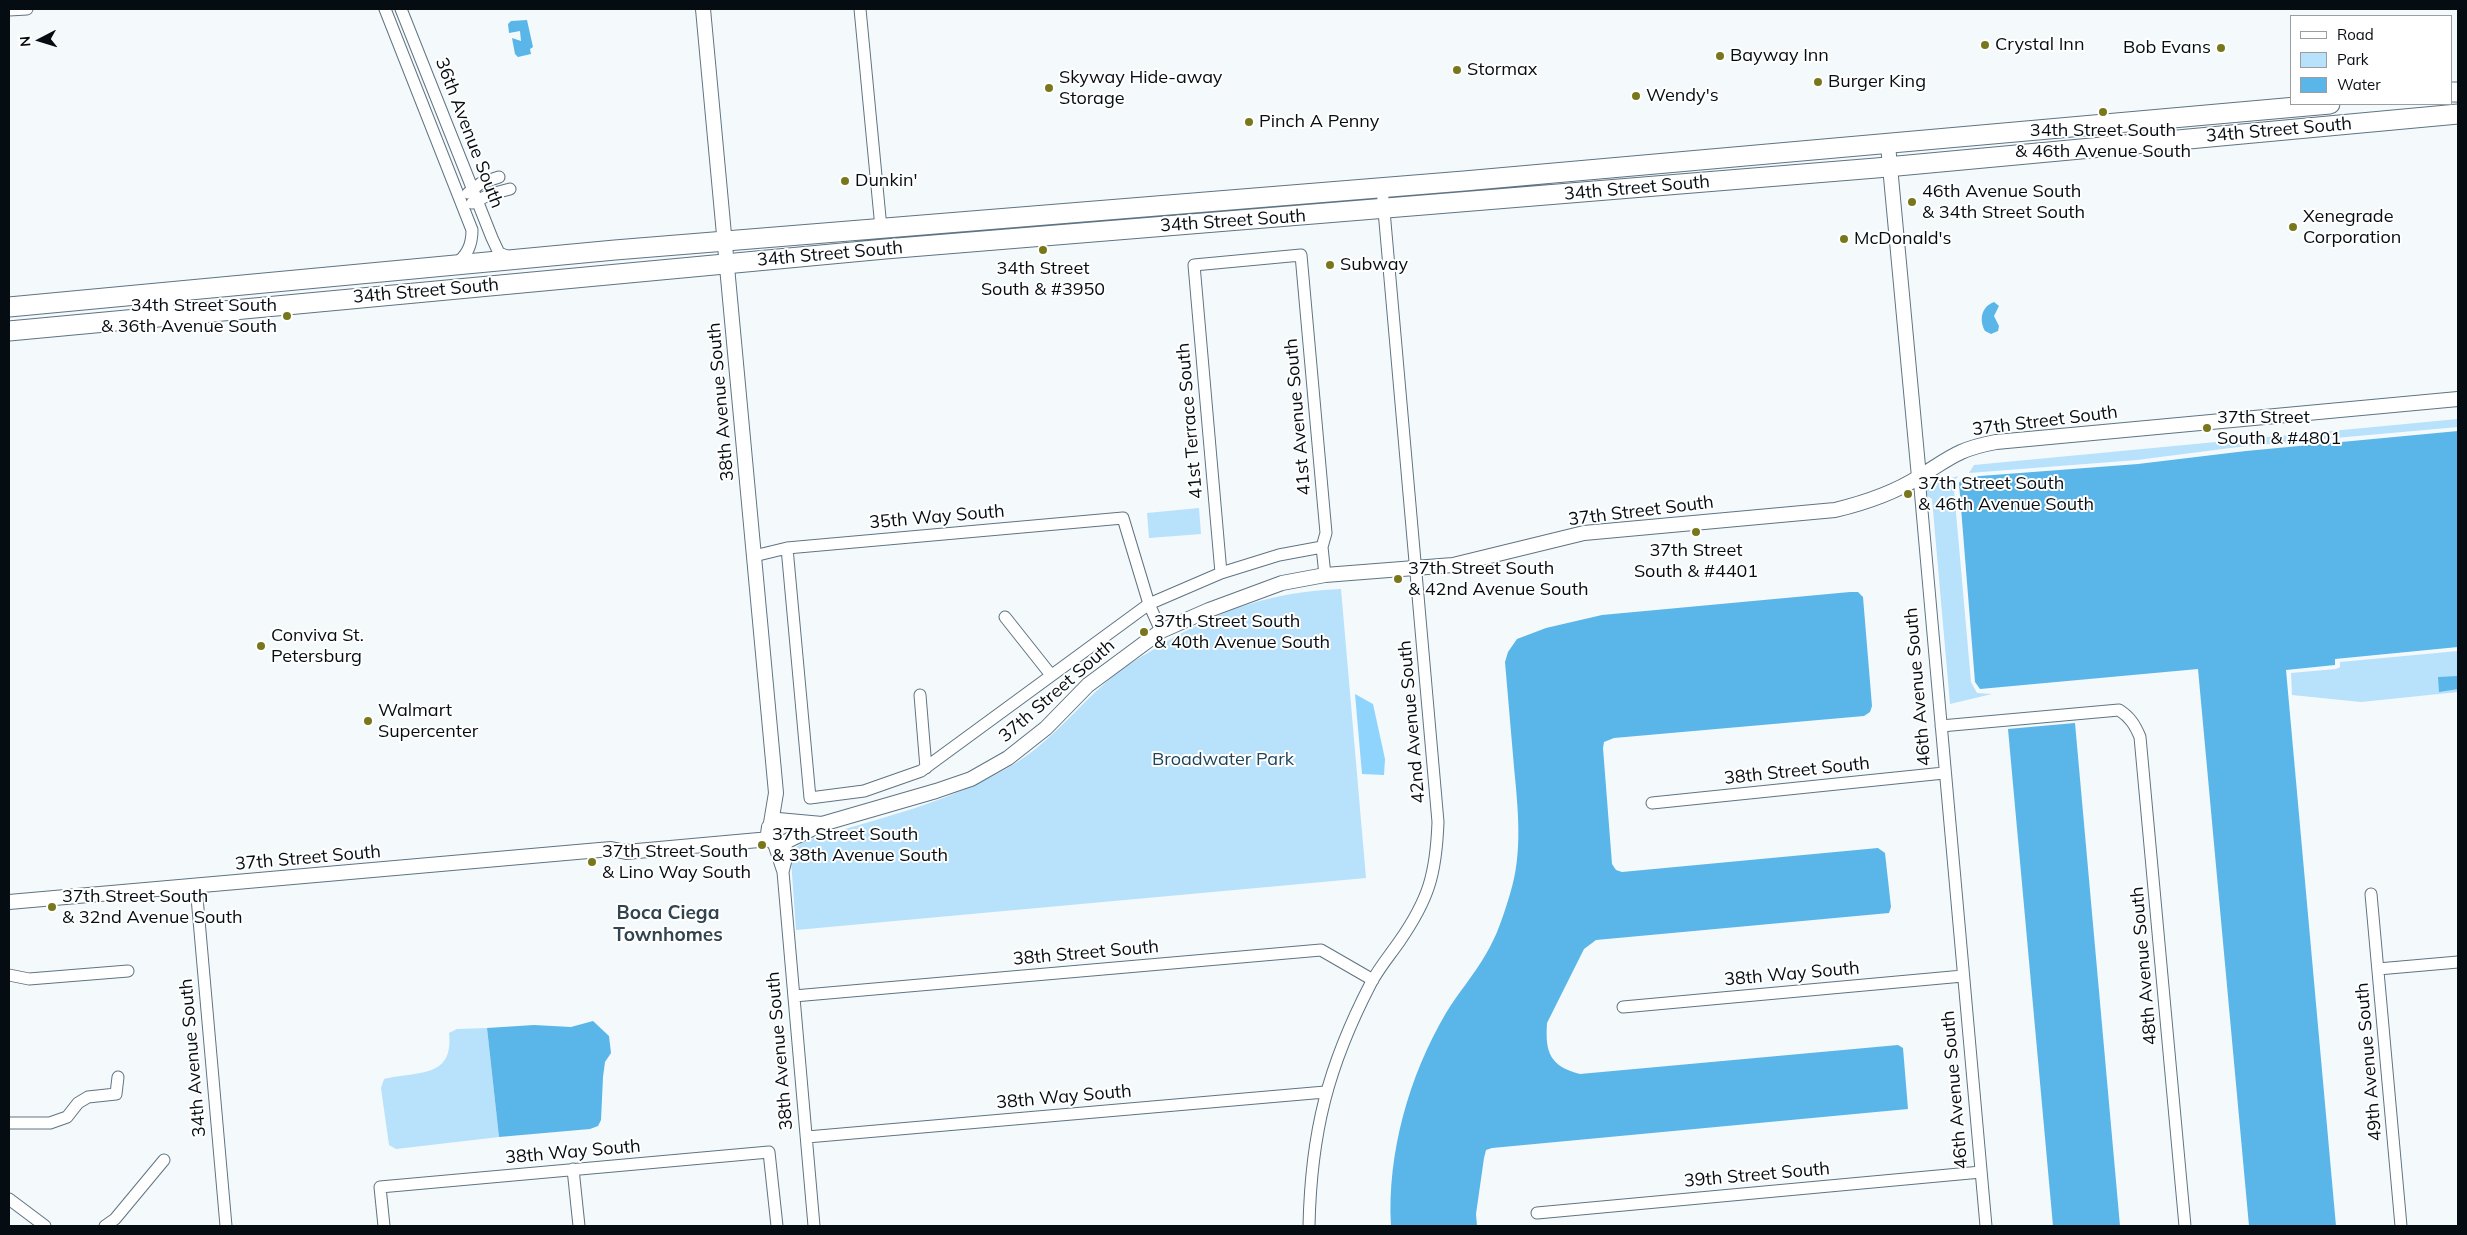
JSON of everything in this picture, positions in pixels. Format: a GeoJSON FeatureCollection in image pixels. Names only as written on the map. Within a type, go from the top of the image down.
{"type":"FeatureCollection","features":[{"type":"Feature","properties":{"kind":"highway","name":"34th Street South"},"geometry":{"type":"LineString","coordinates":[[9,307],[615,250],[1888,145],[2314,105]]}},
{"type":"Feature","properties":{"kind":"highway","name":"34th Street South"},"geometry":{"type":"LineString","coordinates":[[9,331],[169,317],[380,295],[1027,237],[1596,192],[2458,114]]}},
{"type":"Feature","properties":{"kind":"highway"},"geometry":{"type":"LineString","coordinates":[[1641,188],[1642,178],[1669,172],[1686,162]]}},
{"type":"Feature","properties":{"kind":"highway"},"geometry":{"type":"LineString","coordinates":[[1596,192],[1615,180],[1633,175],[1637,171],[1637,166]]}},
{"type":"Feature","properties":{"kind":"highway"},"geometry":{"type":"LineString","coordinates":[[1027,237],[1039,228],[1085,223],[1108,209]]}},
{"type":"Feature","properties":{"kind":"highway"},"geometry":{"type":"LineString","coordinates":[[951,244],[975,232],[1009,229],[1024,216]]}},
{"type":"Feature","properties":{"kind":"highway"},"geometry":{"type":"LineString","coordinates":[[494,285],[504,275],[512,272],[593,262],[615,250]]}},
{"type":"Feature","properties":{"kind":"highway"},"geometry":{"type":"LineString","coordinates":[[380,295],[393,284],[474,275],[482,270],[487,262]]}},
{"type":"Feature","properties":{"kind":"highway"},"geometry":{"type":"LineString","coordinates":[[9,316],[28,314],[38,304]]}},
{"type":"Feature","properties":{"kind":"street"},"geometry":{"type":"LineString","coordinates":[[9,10],[27,9]]}},
{"type":"Feature","properties":{"kind":"street","name":"36th Avenue South"},"geometry":{"type":"LineString","coordinates":[[385,9],[462,202],[472,238],[467,252],[454,265]]}},
{"type":"Feature","properties":{"kind":"street","name":"36th Avenue South"},"geometry":{"type":"LineString","coordinates":[[401,9],[499,253],[516,259]]}},
{"type":"Feature","properties":{"kind":"street","name":"38th Avenue South"},"geometry":{"type":"LineString","coordinates":[[703,9],[726,241],[814,1226]]}},
{"type":"Feature","properties":{"kind":"street"},"geometry":{"type":"LineString","coordinates":[[860,9],[881,228]]}},
{"type":"Feature","properties":{"kind":"street"},"geometry":{"type":"LineString","coordinates":[[2325,105],[2327,126]]}},
{"type":"Feature","properties":{"kind":"street"},"geometry":{"type":"LineString","coordinates":[[2032,154],[2050,130]]}},
{"type":"Feature","properties":{"kind":"street","name":"46th Avenue South"},"geometry":{"type":"LineString","coordinates":[[1888,145],[1986,1226]]}},
{"type":"Feature","properties":{"kind":"street"},"geometry":{"type":"LineString","coordinates":[[462,202],[475,195],[499,176]]}},
{"type":"Feature","properties":{"kind":"street","name":"42nd Avenue South"},"geometry":{"type":"LineString","coordinates":[[1309,1226],[1310,1182],[1325,1092],[1353,1020],[1373,980],[1418,914],[1432,882],[1437,856],[1438,822],[1416,568],[1405,469],[1382,188]]}},
{"type":"Feature","properties":{"kind":"street"},"geometry":{"type":"LineString","coordinates":[[475,195],[510,189]]}},
{"type":"Feature","properties":{"kind":"street","name":"41st Terrace South"},"geometry":{"type":"LineString","coordinates":[[1220,573],[1194,265],[1301,255]]}},
{"type":"Feature","properties":{"kind":"street","name":"41st Avenue South"},"geometry":{"type":"LineString","coordinates":[[1301,255],[1326,533],[1322,547],[1325,575]]}},
{"type":"Feature","properties":{"kind":"street"},"geometry":{"type":"LineString","coordinates":[[167,293],[169,317]]}},
{"type":"Feature","properties":{"kind":"street","name":"37th Street South"},"geometry":{"type":"LineString","coordinates":[[9,902],[611,849],[626,852],[778,832],[822,824],[971,779],[1008,758],[1046,728],[1088,685],[1161,632],[1209,610],[1282,583],[1325,575],[1453,565],[1488,559],[1584,533],[1836,510],[1858,505],[1919,478],[1940,462],[1960,451],[1996,442],[2458,399]]}},
{"type":"Feature","properties":{"kind":"street","name":"35th Way South"},"geometry":{"type":"LineString","coordinates":[[754,556],[787,548],[1123,518],[1149,604]]}},
{"type":"Feature","properties":{"kind":"street"},"geometry":{"type":"LineString","coordinates":[[787,548],[810,798],[864,792],[926,768],[1149,604],[1220,573],[1279,555],[1322,547]]}},
{"type":"Feature","properties":{"kind":"street"},"geometry":{"type":"LineString","coordinates":[[1149,604],[1161,632]]}},
{"type":"Feature","properties":{"kind":"street"},"geometry":{"type":"LineString","coordinates":[[1005,617],[1051,675]]}},
{"type":"Feature","properties":{"kind":"street"},"geometry":{"type":"LineString","coordinates":[[920,694],[926,768]]}},
{"type":"Feature","properties":{"kind":"street","name":"48th Avenue South"},"geometry":{"type":"LineString","coordinates":[[1941,726],[2119,710],[2128,716],[2140,737],[2185,1226]]}},
{"type":"Feature","properties":{"kind":"street","name":"38th Street South"},"geometry":{"type":"LineString","coordinates":[[1652,803],[1944,773]]}},
{"type":"Feature","properties":{"kind":"street","name":"34th Avenue South"},"geometry":{"type":"LineString","coordinates":[[196,886],[226,1226]]}},
{"type":"Feature","properties":{"kind":"street","name":"49th Avenue South"},"geometry":{"type":"LineString","coordinates":[[2371,894],[2401,1226]]}},
{"type":"Feature","properties":{"kind":"street","name":"38th Street South"},"geometry":{"type":"LineString","coordinates":[[794,996],[1321,950],[1373,980]]}},
{"type":"Feature","properties":{"kind":"street"},"geometry":{"type":"LineString","coordinates":[[2378,969],[2458,962]]}},
{"type":"Feature","properties":{"kind":"street"},"geometry":{"type":"LineString","coordinates":[[9,975],[29,979],[128,971]]}},
{"type":"Feature","properties":{"kind":"street","name":"38th Way South"},"geometry":{"type":"LineString","coordinates":[[1623,1007],[1963,976]]}},
{"type":"Feature","properties":{"kind":"street"},"geometry":{"type":"LineString","coordinates":[[9,1123],[50,1123],[67,1118],[78,1103],[88,1097],[116,1094],[118,1077]]}},
{"type":"Feature","properties":{"kind":"street","name":"38th Way South"},"geometry":{"type":"LineString","coordinates":[[807,1137],[1325,1092]]}},
{"type":"Feature","properties":{"kind":"street","name":"38th Avenue South"},"geometry":{"type":"LineString","coordinates":[[769,1152],[777,1226]]}},
{"type":"Feature","properties":{"kind":"street","name":"38th Way South"},"geometry":{"type":"LineString","coordinates":[[384,1226],[380,1187],[769,1152]]}},
{"type":"Feature","properties":{"kind":"street"},"geometry":{"type":"LineString","coordinates":[[105,1226],[115,1219],[164,1160]]}},
{"type":"Feature","properties":{"kind":"street"},"geometry":{"type":"LineString","coordinates":[[573,1169],[579,1226]]}},
{"type":"Feature","properties":{"kind":"street","name":"39th Street South"},"geometry":{"type":"LineString","coordinates":[[1537,1212],[1981,1172]]}},
{"type":"Feature","properties":{"kind":"street"},"geometry":{"type":"LineString","coordinates":[[9,1199],[45,1226]]}},
{"type":"Feature","properties":{"kind":"green space"},"geometry":{"type":"Polygon","coordinates":[[[2458,419],[2458,427],[2246,446],[2137,460],[1969,473],[1974,465],[2458,419]]]}},
{"type":"Feature","properties":{"kind":"green space"},"geometry":{"type":"Polygon","coordinates":[[[1958,476],[1954,482],[1954,490],[1971,682],[1977,693],[1992,694],[1950,704],[1932,499],[1926,495],[1925,486],[1958,476]]]}},
{"type":"Feature","properties":{"kind":"green space"},"geometry":{"type":"Polygon","coordinates":[[[1199,508],[1201,534],[1149,538],[1147,513],[1199,508]]]}},
{"type":"Feature","properties":{"kind":"green space","name":"Broadwater Park"},"geometry":{"type":"Polygon","coordinates":[[[1341,589],[1366,878],[796,930],[791,860],[794,849],[804,841],[942,799],[994,775],[1032,752],[1112,677],[1159,646],[1203,622],[1246,605],[1268,599],[1291,594],[1341,589]]]}},
{"type":"Feature","properties":{"kind":"green space"},"geometry":{"type":"Polygon","coordinates":[[[2458,651],[2458,692],[2361,702],[2292,695],[2291,673],[2336,669],[2340,667],[2340,662],[2458,651]]]}},
{"type":"Feature","properties":{"kind":"green space"},"geometry":{"type":"Polygon","coordinates":[[[487,1028],[499,1137],[396,1149],[389,1145],[381,1088],[384,1079],[431,1070],[439,1066],[446,1058],[449,1048],[449,1033],[457,1029],[487,1028]]]}},
{"type":"Feature","properties":{"kind":"shaded area"},"geometry":{"type":"Polygon","coordinates":[[[1355,694],[1373,704],[1385,759],[1384,775],[1362,774],[1355,694]]]}},
{"type":"Feature","properties":{"kind":"water"},"geometry":{"type":"Polygon","coordinates":[[[527,20],[533,47],[530,49],[531,54],[518,57],[515,54],[512,38],[521,41],[520,31],[509,33],[508,24],[511,21],[527,20]]]}},
{"type":"Feature","properties":{"kind":"water"},"geometry":{"type":"Polygon","coordinates":[[[1994,302],[1999,306],[1994,316],[1999,326],[1998,331],[1991,334],[1985,331],[1983,327],[1982,314],[1986,307],[1994,302]]]}},
{"type":"Feature","properties":{"kind":"water"},"geometry":{"type":"Polygon","coordinates":[[[2458,431],[2458,647],[2335,659],[2335,665],[2286,670],[2336,1226],[2249,1226],[2198,669],[1980,689],[1975,682],[1959,483],[1962,478],[1967,477],[2138,464],[2246,451],[2458,431]]]}},
{"type":"Feature","properties":{"kind":"water"},"geometry":{"type":"Polygon","coordinates":[[[1858,592],[1863,597],[1872,706],[1870,712],[1864,716],[1614,738],[1604,742],[1612,864],[1616,870],[1622,872],[1878,848],[1885,853],[1891,907],[1889,913],[1596,940],[1584,949],[1547,1023],[1547,1042],[1552,1057],[1556,1062],[1570,1071],[1580,1074],[1898,1045],[1903,1048],[1908,1109],[1492,1148],[1486,1150],[1484,1158],[1476,1214],[1477,1226],[1391,1226],[1391,1198],[1397,1143],[1411,1089],[1421,1063],[1446,1013],[1494,940],[1514,878],[1517,863],[1518,815],[1505,662],[1508,652],[1517,639],[1546,628],[1602,615],[1858,592]]]}},
{"type":"Feature","properties":{"kind":"water"},"geometry":{"type":"Polygon","coordinates":[[[2458,676],[2458,689],[2439,692],[2438,677],[2458,676]]]}},
{"type":"Feature","properties":{"kind":"water"},"geometry":{"type":"Polygon","coordinates":[[[2075,723],[2120,1226],[2053,1226],[2008,729],[2075,723]]]}},
{"type":"Feature","properties":{"kind":"water"},"geometry":{"type":"Polygon","coordinates":[[[593,1021],[609,1036],[611,1053],[605,1062],[601,1120],[598,1126],[590,1129],[499,1137],[487,1028],[534,1025],[571,1027],[593,1021]]]}},
{"type":"Feature","properties":{"kind":"place","name":"Crystal Inn"},"geometry":{"type":"Point","coordinates":[1985,45]}},
{"type":"Feature","properties":{"kind":"place","name":"Bob Evans"},"geometry":{"type":"Point","coordinates":[2221,48]}},
{"type":"Feature","properties":{"kind":"place","name":"Bayway Inn"},"geometry":{"type":"Point","coordinates":[1720,56]}},
{"type":"Feature","properties":{"kind":"place","name":"Stormax"},"geometry":{"type":"Point","coordinates":[1457,70]}},
{"type":"Feature","properties":{"kind":"place","name":"Burger King"},"geometry":{"type":"Point","coordinates":[1818,82]}},
{"type":"Feature","properties":{"kind":"place","name":"Skyway Hide-away Storage"},"geometry":{"type":"Point","coordinates":[1049,88]}},
{"type":"Feature","properties":{"kind":"place","name":"Wendy's"},"geometry":{"type":"Point","coordinates":[1636,96]}},
{"type":"Feature","properties":{"kind":"place","name":"34th Street South & 46th Avenue South"},"geometry":{"type":"Point","coordinates":[2103,112]}},
{"type":"Feature","properties":{"kind":"place","name":"Pinch A Penny"},"geometry":{"type":"Point","coordinates":[1249,122]}},
{"type":"Feature","properties":{"kind":"place","name":"Dunkin'"},"geometry":{"type":"Point","coordinates":[845,181]}},
{"type":"Feature","properties":{"kind":"place","name":"46th Avenue South & 34th Street South"},"geometry":{"type":"Point","coordinates":[1912,202]}},
{"type":"Feature","properties":{"kind":"place","name":"Xenegrade Corporation"},"geometry":{"type":"Point","coordinates":[2293,227]}},
{"type":"Feature","properties":{"kind":"place","name":"McDonald's"},"geometry":{"type":"Point","coordinates":[1844,239]}},
{"type":"Feature","properties":{"kind":"place","name":"34th Street South & #3950"},"geometry":{"type":"Point","coordinates":[1043,250]}},
{"type":"Feature","properties":{"kind":"place","name":"Subway"},"geometry":{"type":"Point","coordinates":[1330,265]}},
{"type":"Feature","properties":{"kind":"place","name":"34th Street South & 36th Avenue South"},"geometry":{"type":"Point","coordinates":[287,316]}},
{"type":"Feature","properties":{"kind":"place","name":"37th Street South & #4801"},"geometry":{"type":"Point","coordinates":[2207,428]}},
{"type":"Feature","properties":{"kind":"place","name":"37th Street South & 46th Avenue South"},"geometry":{"type":"Point","coordinates":[1908,494]}},
{"type":"Feature","properties":{"kind":"place","name":"37th Street South & #4401"},"geometry":{"type":"Point","coordinates":[1696,532]}},
{"type":"Feature","properties":{"kind":"place","name":"37th Street South & 42nd Avenue South"},"geometry":{"type":"Point","coordinates":[1398,579]}},
{"type":"Feature","properties":{"kind":"place","name":"37th Street South & 40th Avenue South"},"geometry":{"type":"Point","coordinates":[1144,632]}},
{"type":"Feature","properties":{"kind":"place","name":"Conviva St. Petersburg"},"geometry":{"type":"Point","coordinates":[261,646]}},
{"type":"Feature","properties":{"kind":"place","name":"Walmart Supercenter"},"geometry":{"type":"Point","coordinates":[368,721]}},
{"type":"Feature","properties":{"kind":"place","name":"37th Street South & 38th Avenue South"},"geometry":{"type":"Point","coordinates":[762,845]}},
{"type":"Feature","properties":{"kind":"place","name":"37th Street South & Lino Way South"},"geometry":{"type":"Point","coordinates":[592,862]}},
{"type":"Feature","properties":{"kind":"place","name":"37th Street South & 32nd Avenue South"},"geometry":{"type":"Point","coordinates":[52,907]}},
{"type":"Feature","properties":{"kind":"district","name":"Boca Ciega Townhomes"},"geometry":{"type":"Point","coordinates":[668,924]}}]}
